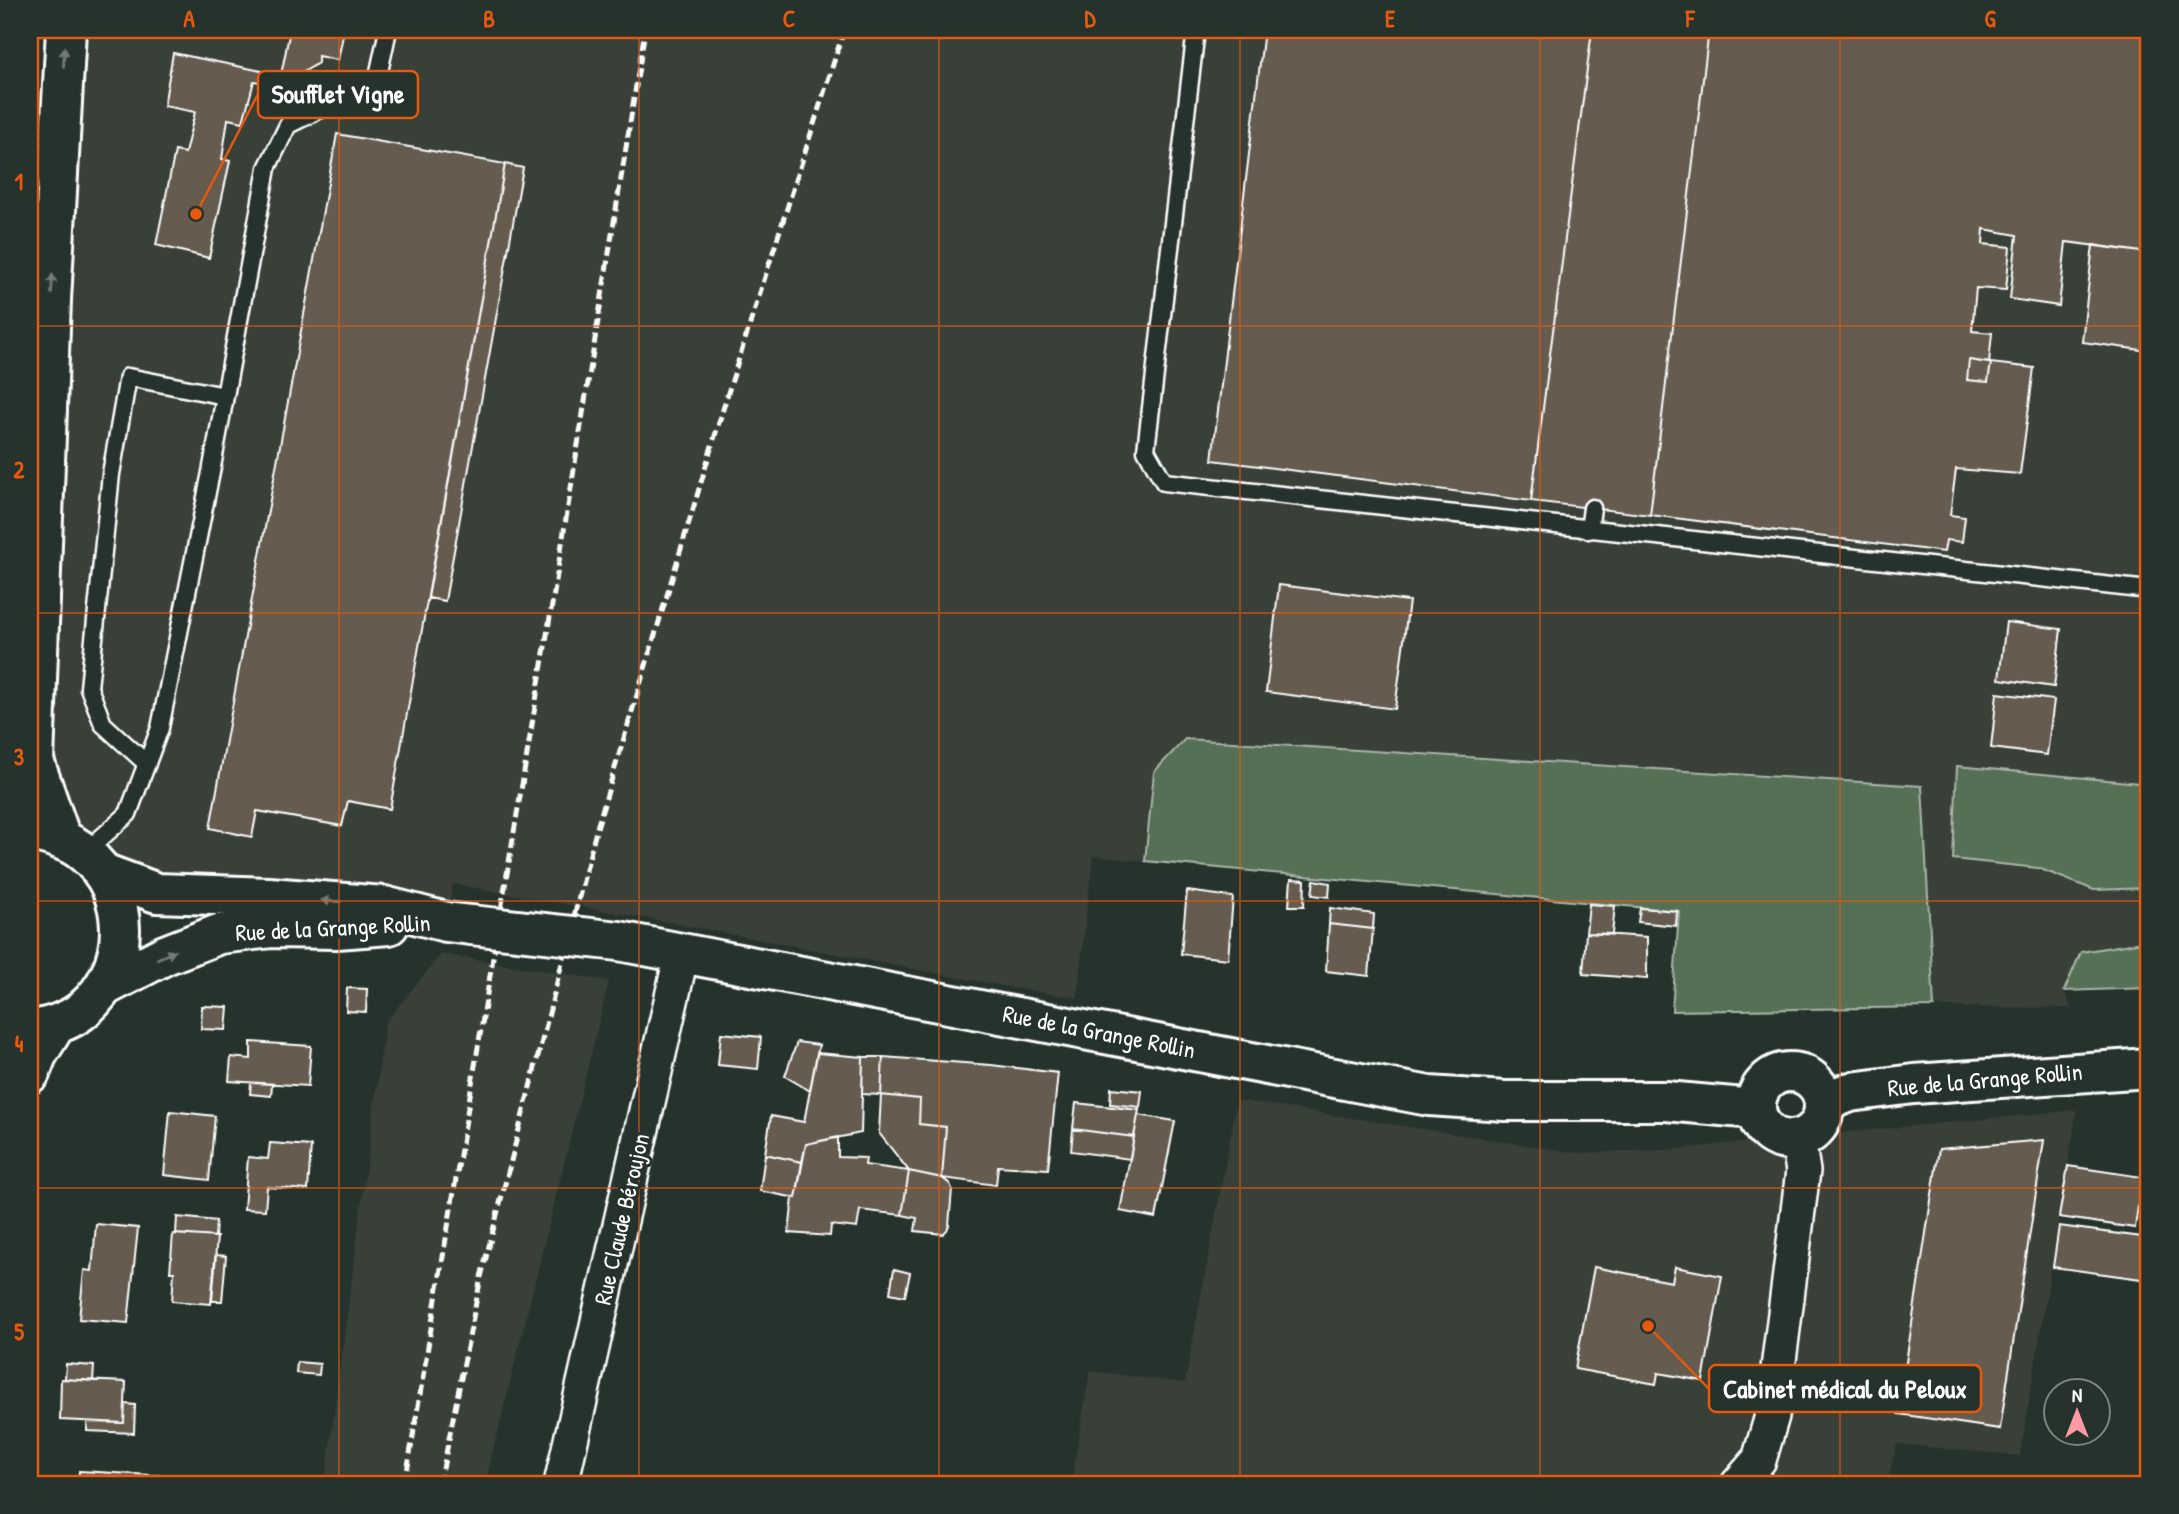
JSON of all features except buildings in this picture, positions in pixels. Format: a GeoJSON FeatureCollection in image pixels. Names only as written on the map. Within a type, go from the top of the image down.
{"type":"FeatureCollection","features":[{"type":"Feature","properties":{"kind":"main road"},"geometry":{"type":"LineString","coordinates":[[30,1073],[43,1028],[84,1010],[105,986],[118,959],[121,929],[116,899],[69,848],[34,761],[50,311],[66,30]]}},
{"type":"Feature","properties":{"kind":"main road","name":"Rue de la Grange Rollin"},"geometry":{"type":"LineString","coordinates":[[69,848],[157,892],[282,897],[384,906],[459,924],[619,941],[1429,1096],[1505,1101],[1666,1101],[1755,1109]]}},
{"type":"Feature","properties":{"kind":"main road","name":"Rue de la Grange Rollin"},"geometry":{"type":"LineString","coordinates":[[105,986],[164,955],[219,934],[272,928],[337,929],[459,924]]}},
{"type":"Feature","properties":{"kind":"main road","name":"Rue de la Grange Rollin"},"geometry":{"type":"LineString","coordinates":[[1824,1102],[1850,1092],[1914,1084],[2149,1068]]}},
{"type":"Feature","properties":{"kind":"main road"},"geometry":{"type":"LineString","coordinates":[[1786,1071],[1799,1072],[1811,1079],[1820,1089],[1824,1102],[1823,1115],[1816,1127],[1798,1140],[1780,1139],[1768,1132],[1759,1122],[1755,1109],[1756,1096],[1763,1084],[1786,1071]]}},
{"type":"Feature","properties":{"kind":"street","name":"Rue Claude Béroujon"},"geometry":{"type":"LineString","coordinates":[[561,1484],[682,953]]}},
{"type":"Feature","properties":{"kind":"street"},"geometry":{"type":"LineString","coordinates":[[1738,1484],[1759,1460],[1772,1416],[1803,1171],[1798,1140]]}},
{"type":"Feature","properties":{"kind":"lane"},"geometry":{"type":"LineString","coordinates":[[69,848],[128,814],[160,728],[267,169],[288,125],[377,81],[388,30]]}},
{"type":"Feature","properties":{"kind":"lane"},"geometry":{"type":"LineString","coordinates":[[1196,30],[1146,450],[1164,482],[2149,590]]}},
{"type":"Feature","properties":{"kind":"lane"},"geometry":{"type":"LineString","coordinates":[[146,764],[103,724],[89,688],[111,474],[128,377],[225,396]]}},
{"type":"Feature","properties":{"kind":"lane"},"geometry":{"type":"LineString","coordinates":[[1589,530],[1592,508]]}},
{"type":"Feature","properties":{"kind":"shaded area"},"geometry":{"type":"Polygon","coordinates":[[[66,30],[2149,30],[2149,784],[1957,766],[1953,859],[2038,868],[2094,889],[2149,888],[2149,941],[2081,952],[2064,991],[2071,1008],[1934,1007],[1921,786],[1154,772],[1145,861],[1093,856],[1077,997],[1019,989],[453,884],[446,922],[103,873],[34,761],[66,30]]]}},
{"type":"Feature","properties":{"kind":"shaded area"},"geometry":{"type":"Polygon","coordinates":[[[441,954],[609,981],[485,1484],[325,1484],[385,1023],[441,954]]]}},
{"type":"Feature","properties":{"kind":"shaded area"},"geometry":{"type":"Polygon","coordinates":[[[1237,1100],[1577,1153],[1666,1150],[2077,1110],[2020,1456],[1897,1444],[1887,1484],[1071,1484],[1090,1371],[1185,1383],[1237,1100]]]}},
{"type":"Feature","properties":{"kind":"green space"},"geometry":{"type":"Polygon","coordinates":[[[1185,739],[1922,786],[1934,1007],[1672,1011],[1679,911],[1145,861],[1154,772],[1185,739]]]}},
{"type":"Feature","properties":{"kind":"green space"},"geometry":{"type":"Polygon","coordinates":[[[1957,766],[2149,784],[2149,888],[2094,890],[2038,868],[1953,859],[1957,766]]]}},
{"type":"Feature","properties":{"kind":"green space"},"geometry":{"type":"Polygon","coordinates":[[[2149,941],[2149,988],[2064,991],[2081,952],[2149,941]]]}},
{"type":"Feature","properties":{"kind":"railway"},"geometry":{"type":"LineString","coordinates":[[405,1484],[645,30]]}},
{"type":"Feature","properties":{"kind":"railway"},"geometry":{"type":"LineString","coordinates":[[440,1484],[481,1277],[596,831],[727,396],[844,30]]}},
{"type":"Feature","properties":{"kind":"place","name":"Soufflet Vigne"},"geometry":{"type":"Point","coordinates":[196,214]}},
{"type":"Feature","properties":{"kind":"place","name":"Cabinet médical du Peloux"},"geometry":{"type":"Point","coordinates":[1648,1326]}}]}
